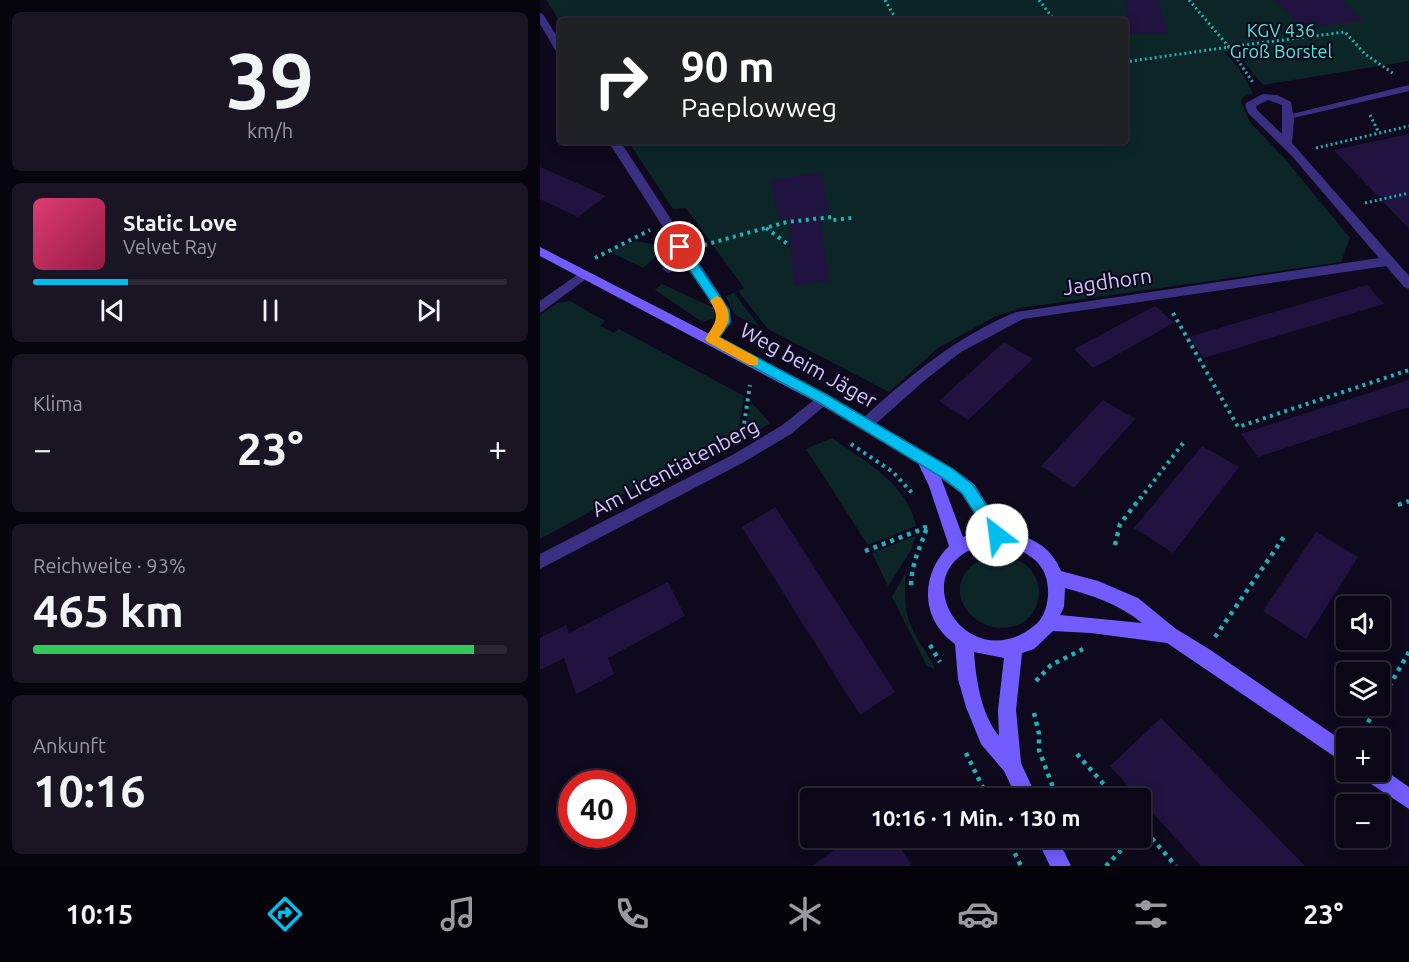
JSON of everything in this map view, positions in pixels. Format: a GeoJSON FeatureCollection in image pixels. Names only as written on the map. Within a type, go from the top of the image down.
{"type":"FeatureCollection","features":[{"type":"Feature","properties":{"kind":"street"},"geometry":{"type":"LineString","coordinates":[[540,16],[558,46]]}},
{"type":"Feature","properties":{"kind":"street"},"geometry":{"type":"LineString","coordinates":[[1289,116],[1409,88]]}},
{"type":"Feature","properties":{"kind":"street"},"geometry":{"type":"LineString","coordinates":[[1290,149],[1287,104],[1281,99],[1262,97],[1250,105],[1252,111],[1290,149],[1409,284]]}},
{"type":"Feature","properties":{"kind":"street"},"geometry":{"type":"LineString","coordinates":[[616,144],[723,310],[724,322],[712,339]]}},
{"type":"Feature","properties":{"kind":"street","name":"Weg beim Jäger"},"geometry":{"type":"LineString","coordinates":[[540,251],[823,399],[948,474],[968,489],[997,535]]}},
{"type":"Feature","properties":{"kind":"street"},"geometry":{"type":"LineString","coordinates":[[668,269],[687,257]]}},
{"type":"Feature","properties":{"kind":"street","name":"Jagdhorn"},"geometry":{"type":"LineString","coordinates":[[866,424],[946,353],[999,323],[1021,315],[1390,261]]}},
{"type":"Feature","properties":{"kind":"street"},"geometry":{"type":"LineString","coordinates":[[540,308],[581,272]]}},
{"type":"Feature","properties":{"kind":"street","name":"Am Licentiatenberg"},"geometry":{"type":"LineString","coordinates":[[540,562],[739,458],[786,430],[823,399]]}},
{"type":"Feature","properties":{"kind":"street","name":"Weg beim Jäger"},"geometry":{"type":"LineString","coordinates":[[923,460],[937,485],[958,547]]}},
{"type":"Feature","properties":{"kind":"street"},"geometry":{"type":"LineString","coordinates":[[997,535],[1013,537],[1031,545],[1051,564],[1058,578],[1060,593],[1050,623],[1034,639],[1014,647],[989,649],[964,640],[943,620],[934,591],[940,568],[958,547],[976,538],[997,535]]}},
{"type":"Feature","properties":{"kind":"street"},"geometry":{"type":"LineString","coordinates":[[1058,578],[1098,589],[1132,604],[1170,635],[1203,655],[1336,747]]}},
{"type":"Feature","properties":{"kind":"street"},"geometry":{"type":"LineString","coordinates":[[1050,623],[1091,625],[1170,635]]}},
{"type":"Feature","properties":{"kind":"street"},"geometry":{"type":"LineString","coordinates":[[964,640],[967,679],[975,707],[988,736],[1011,764],[1023,788]]}},
{"type":"Feature","properties":{"kind":"street"},"geometry":{"type":"LineString","coordinates":[[1011,764],[1007,710],[1014,647]]}},
{"type":"Feature","properties":{"kind":"street"},"geometry":{"type":"LineString","coordinates":[[1385,782],[1409,799]]}},
{"type":"Feature","properties":{"kind":"street"},"geometry":{"type":"LineString","coordinates":[[1051,848],[1060,866]]}},
{"type":"Feature","properties":{"kind":"path"},"geometry":{"type":"LineString","coordinates":[[885,0],[895,18]]}},
{"type":"Feature","properties":{"kind":"path"},"geometry":{"type":"LineString","coordinates":[[1039,0],[1053,18]]}},
{"type":"Feature","properties":{"kind":"path"},"geometry":{"type":"LineString","coordinates":[[1189,0],[1229,46],[1262,97]]}},
{"type":"Feature","properties":{"kind":"path"},"geometry":{"type":"LineString","coordinates":[[1128,62],[1345,32],[1365,54],[1396,76]]}},
{"type":"Feature","properties":{"kind":"path"},"geometry":{"type":"LineString","coordinates":[[1290,149],[1409,126]]}},
{"type":"Feature","properties":{"kind":"path"},"geometry":{"type":"LineString","coordinates":[[1343,208],[1409,193]]}},
{"type":"Feature","properties":{"kind":"path"},"geometry":{"type":"LineString","coordinates":[[687,257],[766,227],[798,220],[852,218]]}},
{"type":"Feature","properties":{"kind":"path"},"geometry":{"type":"LineString","coordinates":[[581,272],[607,249],[633,240],[664,221]]}},
{"type":"Feature","properties":{"kind":"path"},"geometry":{"type":"LineString","coordinates":[[766,227],[789,245]]}},
{"type":"Feature","properties":{"kind":"path"},"geometry":{"type":"LineString","coordinates":[[1160,295],[1183,328],[1238,427],[1409,370]]}},
{"type":"Feature","properties":{"kind":"path"},"geometry":{"type":"LineString","coordinates":[[739,458],[750,385]]}},
{"type":"Feature","properties":{"kind":"path"},"geometry":{"type":"LineString","coordinates":[[844,439],[888,469],[908,487],[914,496]]}},
{"type":"Feature","properties":{"kind":"path"},"geometry":{"type":"LineString","coordinates":[[1114,545],[1120,524],[1184,442]]}},
{"type":"Feature","properties":{"kind":"path"},"geometry":{"type":"LineString","coordinates":[[1398,505],[1409,501]]}},
{"type":"Feature","properties":{"kind":"path"},"geometry":{"type":"LineString","coordinates":[[912,562],[921,547],[925,528],[923,517]]}},
{"type":"Feature","properties":{"kind":"path"},"geometry":{"type":"LineString","coordinates":[[865,551],[932,525]]}},
{"type":"Feature","properties":{"kind":"path"},"geometry":{"type":"LineString","coordinates":[[1203,655],[1286,534]]}},
{"type":"Feature","properties":{"kind":"path"},"geometry":{"type":"LineString","coordinates":[[1034,691],[1031,683],[1041,672],[1062,656],[1083,649],[1086,641]]}},
{"type":"Feature","properties":{"kind":"path"},"geometry":{"type":"LineString","coordinates":[[1390,684],[1409,652]]}},
{"type":"Feature","properties":{"kind":"path"},"geometry":{"type":"LineString","coordinates":[[1033,707],[1039,734],[1039,750],[1053,788]]}},
{"type":"Feature","properties":{"kind":"path"},"geometry":{"type":"LineString","coordinates":[[1077,754],[1107,788]]}},
{"type":"Feature","properties":{"kind":"path"},"geometry":{"type":"LineString","coordinates":[[1151,839],[1176,866]]}},
{"type":"Feature","properties":{"kind":"path"},"geometry":{"type":"LineString","coordinates":[[1012,848],[1021,866]]}},
{"type":"Feature","properties":{"kind":"path"},"geometry":{"type":"LineString","coordinates":[[1106,866],[1123,848]]}},
{"type":"Feature","properties":{"kind":"green space","name":"KGV 436 Groß Borstel"},"geometry":{"type":"Polygon","coordinates":[[[546,0],[1409,0],[1409,61],[1263,85],[1235,51],[1225,52],[1240,70],[1253,93],[1243,97],[1241,102],[1250,122],[1285,159],[1350,238],[1341,262],[1020,308],[994,317],[938,348],[889,392],[768,329],[738,291],[744,288],[686,208],[673,209],[630,144],[1128,144],[1128,18],[558,18],[546,0]]]}},
{"type":"Feature","properties":{"kind":"green space"},"geometry":{"type":"Polygon","coordinates":[[[636,241],[667,247],[643,268],[608,251],[636,241]]]}},
{"type":"Feature","properties":{"kind":"green space"},"geometry":{"type":"Polygon","coordinates":[[[662,284],[714,308],[715,318],[702,322],[655,290],[662,284]]]}},
{"type":"Feature","properties":{"kind":"green space"},"geometry":{"type":"Polygon","coordinates":[[[734,293],[760,327],[735,315],[726,296],[734,293]]]}},
{"type":"Feature","properties":{"kind":"green space"},"geometry":{"type":"Polygon","coordinates":[[[570,301],[605,321],[600,326],[614,333],[619,329],[744,396],[738,433],[659,478],[645,482],[540,539],[540,315],[558,303],[570,301]]]}},
{"type":"Feature","properties":{"kind":"green space"},"geometry":{"type":"Polygon","coordinates":[[[751,402],[770,423],[749,437],[745,432],[751,402]]]}},
{"type":"Feature","properties":{"kind":"green space"},"geometry":{"type":"Polygon","coordinates":[[[832,438],[871,465],[894,486],[904,497],[916,526],[868,545],[806,449],[832,438]]]}},
{"type":"Feature","properties":{"kind":"green space"},"geometry":{"type":"Polygon","coordinates":[[[916,536],[910,552],[888,586],[872,553],[916,536]]]}},
{"type":"Feature","properties":{"kind":"green space"},"geometry":{"type":"Polygon","coordinates":[[[993,555],[1014,559],[1029,568],[1037,580],[1039,595],[1035,609],[1026,620],[1012,627],[993,627],[980,622],[966,610],[961,597],[961,580],[965,573],[977,562],[993,555]]]}},
{"type":"Feature","properties":{"kind":"green space"},"geometry":{"type":"Polygon","coordinates":[[[906,572],[905,600],[909,621],[935,669],[927,666],[892,597],[906,572]]]}},
{"type":"Feature","properties":{"kind":"building"},"geometry":{"type":"Polygon","coordinates":[[[1125,0],[1158,0],[1169,34],[1128,34],[1128,18],[1125,18],[1125,0]]]}},
{"type":"Feature","properties":{"kind":"building"},"geometry":{"type":"Polygon","coordinates":[[[1276,0],[1342,0],[1363,21],[1301,28],[1276,0]]]}},
{"type":"Feature","properties":{"kind":"building"},"geometry":{"type":"Polygon","coordinates":[[[1409,134],[1409,229],[1334,150],[1409,134]]]}},
{"type":"Feature","properties":{"kind":"building"},"geometry":{"type":"Polygon","coordinates":[[[540,167],[606,196],[578,217],[540,199],[540,167]]]}},
{"type":"Feature","properties":{"kind":"building"},"geometry":{"type":"Polygon","coordinates":[[[822,172],[828,213],[820,214],[829,281],[794,286],[788,218],[778,219],[771,180],[822,172]]]}},
{"type":"Feature","properties":{"kind":"building"},"geometry":{"type":"Polygon","coordinates":[[[1367,285],[1384,304],[1204,358],[1188,337],[1367,285]]]}},
{"type":"Feature","properties":{"kind":"building"},"geometry":{"type":"Polygon","coordinates":[[[1155,306],[1174,323],[1093,368],[1074,349],[1155,306]]]}},
{"type":"Feature","properties":{"kind":"building"},"geometry":{"type":"Polygon","coordinates":[[[1004,342],[1033,359],[968,420],[939,401],[1004,342]]]}},
{"type":"Feature","properties":{"kind":"building"},"geometry":{"type":"Polygon","coordinates":[[[1409,380],[1409,407],[1258,457],[1241,434],[1409,380]]]}},
{"type":"Feature","properties":{"kind":"building"},"geometry":{"type":"Polygon","coordinates":[[[1103,400],[1135,419],[1074,488],[1041,466],[1103,400]]]}},
{"type":"Feature","properties":{"kind":"building"},"geometry":{"type":"Polygon","coordinates":[[[1202,446],[1239,467],[1173,553],[1134,528],[1202,446]]]}},
{"type":"Feature","properties":{"kind":"building"},"geometry":{"type":"Polygon","coordinates":[[[775,507],[895,692],[860,715],[742,527],[775,507]]]}},
{"type":"Feature","properties":{"kind":"building"},"geometry":{"type":"Polygon","coordinates":[[[1316,532],[1358,557],[1306,639],[1263,611],[1316,532]]]}},
{"type":"Feature","properties":{"kind":"building"},"geometry":{"type":"Polygon","coordinates":[[[668,582],[685,616],[608,658],[614,674],[576,694],[564,658],[540,670],[540,638],[566,625],[569,633],[668,582]]]}},
{"type":"Feature","properties":{"kind":"building"},"geometry":{"type":"Polygon","coordinates":[[[1161,718],[1305,866],[1201,866],[1151,811],[1151,788],[1130,788],[1110,766],[1161,718]]]}},
{"type":"Feature","properties":{"kind":"building"},"geometry":{"type":"Polygon","coordinates":[[[837,848],[901,848],[912,866],[812,866],[837,848]]]}},
{"type":"Feature","properties":{"kind":"slow traffic"},"geometry":{"type":"LineString","coordinates":[[716,301],[723,310],[724,322],[712,339],[754,362]]}},
{"type":"Feature","properties":{"kind":"route"},"geometry":{"type":"LineString","coordinates":[[680,247],[723,310],[724,322],[712,339],[823,399],[948,474],[968,489],[997,535]]}}]}
